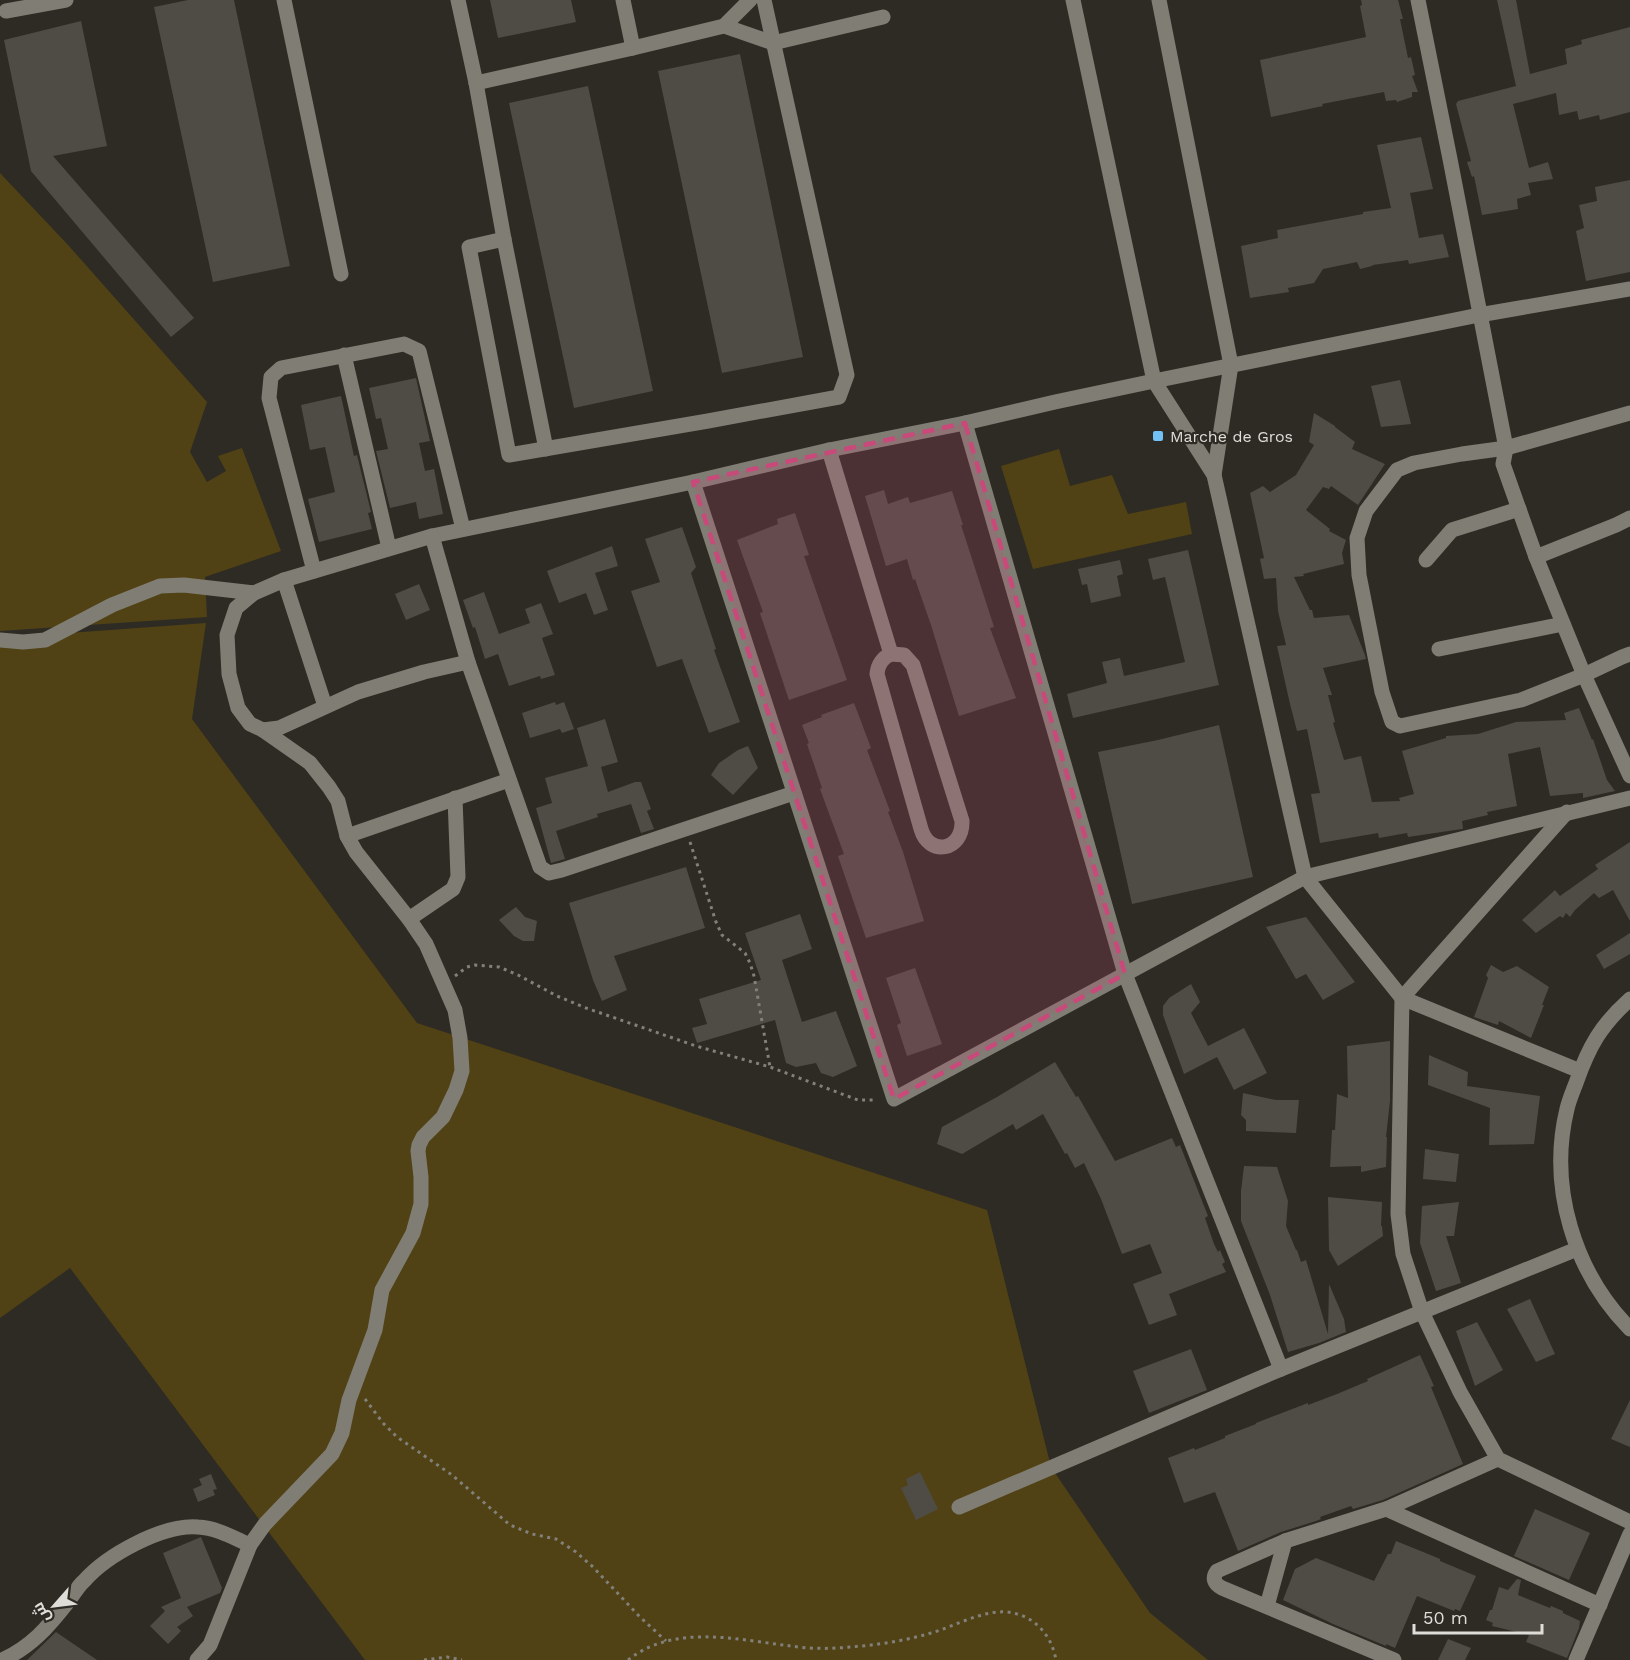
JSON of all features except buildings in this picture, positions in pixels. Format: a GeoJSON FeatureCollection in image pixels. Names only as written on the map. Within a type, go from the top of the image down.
{"type":"FeatureCollection","features":[{"type":"Feature","properties":{"kind":"street"},"geometry":{"type":"LineString","coordinates":[[6,11],[66,0]]}},
{"type":"Feature","properties":{"kind":"street"},"geometry":{"type":"LineString","coordinates":[[284,0],[341,274]]}},
{"type":"Feature","properties":{"kind":"street"},"geometry":{"type":"LineString","coordinates":[[458,0],[546,449]]}},
{"type":"Feature","properties":{"kind":"street"},"geometry":{"type":"LineString","coordinates":[[622,0],[633,48]]}},
{"type":"Feature","properties":{"kind":"street"},"geometry":{"type":"LineString","coordinates":[[476,83],[724,26],[750,0]]}},
{"type":"Feature","properties":{"kind":"street"},"geometry":{"type":"LineString","coordinates":[[504,240],[469,247],[509,455],[839,397],[847,375],[764,0]]}},
{"type":"Feature","properties":{"kind":"street"},"geometry":{"type":"LineString","coordinates":[[1074,0],[1154,381],[1214,475],[1305,877],[1402,998],[1580,1071]]}},
{"type":"Feature","properties":{"kind":"street"},"geometry":{"type":"LineString","coordinates":[[1159,0],[1231,366],[1214,475]]}},
{"type":"Feature","properties":{"kind":"street"},"geometry":{"type":"LineString","coordinates":[[1418,0],[1506,448],[1503,464],[1563,624],[1630,776]]}},
{"type":"Feature","properties":{"kind":"street"},"geometry":{"type":"LineString","coordinates":[[724,26],[773,43],[883,17]]}},
{"type":"Feature","properties":{"kind":"street"},"geometry":{"type":"LineString","coordinates":[[197,1660],[210,1645],[250,1545],[265,1524],[332,1454],[342,1433],[349,1400],[375,1330],[382,1290],[413,1233],[422,1204],[419,1145],[423,1137],[443,1117],[462,1071],[455,1010],[444,983],[426,945],[409,919],[356,852],[347,836],[338,801],[310,763],[263,730],[250,724],[238,708],[229,674],[227,645],[227,635],[236,608],[254,593],[285,580],[432,536],[693,482],[829,450],[965,423],[1154,381],[1479,315],[1630,289]]}},
{"type":"Feature","properties":{"kind":"street"},"geometry":{"type":"LineString","coordinates":[[314,571],[269,398],[271,377],[281,368],[404,344],[419,351],[463,529]]}},
{"type":"Feature","properties":{"kind":"street"},"geometry":{"type":"LineString","coordinates":[[344,355],[389,548]]}},
{"type":"Feature","properties":{"kind":"street"},"geometry":{"type":"LineString","coordinates":[[1630,413],[1506,448],[1423,462],[1397,470],[1366,511],[1357,538],[1359,575],[1382,692],[1392,722],[1400,726],[1521,700],[1630,654]]}},
{"type":"Feature","properties":{"kind":"street"},"geometry":{"type":"LineString","coordinates":[[965,423],[1125,974],[1281,1369]]}},
{"type":"Feature","properties":{"kind":"street"},"geometry":{"type":"LineString","coordinates":[[829,450],[891,654]]}},
{"type":"Feature","properties":{"kind":"street"},"geometry":{"type":"LineString","coordinates":[[693,482],[894,1099],[1305,877],[1630,798]]}},
{"type":"Feature","properties":{"kind":"street"},"geometry":{"type":"LineString","coordinates":[[1426,560],[1452,530],[1519,509]]}},
{"type":"Feature","properties":{"kind":"street"},"geometry":{"type":"LineString","coordinates":[[1536,557],[1630,518]]}},
{"type":"Feature","properties":{"kind":"street"},"geometry":{"type":"LineString","coordinates":[[432,536],[468,662],[540,867],[549,873],[562,870],[794,793]]}},
{"type":"Feature","properties":{"kind":"street"},"geometry":{"type":"LineString","coordinates":[[285,580],[325,706]]}},
{"type":"Feature","properties":{"kind":"street"},"geometry":{"type":"LineString","coordinates":[[0,640],[23,642],[45,640],[112,605],[160,586],[184,585],[254,593]]}},
{"type":"Feature","properties":{"kind":"street"},"geometry":{"type":"LineString","coordinates":[[1439,649],[1563,624]]}},
{"type":"Feature","properties":{"kind":"street"},"geometry":{"type":"LineString","coordinates":[[891,654],[904,655],[913,665],[962,821],[960,836],[949,846],[942,848],[934,846],[923,836],[877,674],[880,662],[891,654]]}},
{"type":"Feature","properties":{"kind":"street"},"geometry":{"type":"LineString","coordinates":[[263,730],[279,728],[358,692],[424,672],[468,662]]}},
{"type":"Feature","properties":{"kind":"street"},"geometry":{"type":"LineString","coordinates":[[347,836],[508,780]]}},
{"type":"Feature","properties":{"kind":"street"},"geometry":{"type":"LineString","coordinates":[[409,919],[453,889],[458,877],[455,798]]}},
{"type":"Feature","properties":{"kind":"street"},"geometry":{"type":"LineString","coordinates":[[1567,812],[1402,998],[1398,1214],[1403,1254],[1422,1312],[1460,1392],[1498,1459],[1630,1522]]}},
{"type":"Feature","properties":{"kind":"street"},"geometry":{"type":"LineString","coordinates":[[1630,999],[1599,1033],[1586,1055],[1567,1107],[1562,1139],[1561,1176],[1566,1214],[1577,1249],[1594,1284],[1616,1315],[1630,1329]]}},
{"type":"Feature","properties":{"kind":"street"},"geometry":{"type":"LineString","coordinates":[[959,1507],[1281,1369],[1577,1249]]}},
{"type":"Feature","properties":{"kind":"street"},"geometry":{"type":"LineString","coordinates":[[1394,1660],[1217,1586],[1214,1575],[1217,1570],[1285,1541],[1386,1509],[1498,1459]]}},
{"type":"Feature","properties":{"kind":"street"},"geometry":{"type":"LineString","coordinates":[[1386,1509],[1599,1605]]}},
{"type":"Feature","properties":{"kind":"street"},"geometry":{"type":"LineString","coordinates":[[13,1658],[33,1642],[84,1581],[126,1548],[167,1531],[198,1527],[220,1532],[250,1545]]}},
{"type":"Feature","properties":{"kind":"street"},"geometry":{"type":"LineString","coordinates":[[1576,1660],[1630,1534]]}},
{"type":"Feature","properties":{"kind":"street"},"geometry":{"type":"LineString","coordinates":[[1268,1606],[1285,1541]]}},
{"type":"Feature","properties":{"kind":"path"},"geometry":{"type":"LineString","coordinates":[[686,829],[722,935],[745,953],[750,963],[770,1067]]}},
{"type":"Feature","properties":{"kind":"path"},"geometry":{"type":"LineString","coordinates":[[444,983],[467,967],[475,965],[499,967],[586,1008],[696,1046],[770,1067],[858,1100],[894,1099]]}},
{"type":"Feature","properties":{"kind":"path"},"geometry":{"type":"LineString","coordinates":[[355,1382],[370,1407],[397,1437],[452,1475],[510,1525],[532,1534],[556,1539],[576,1552],[639,1617],[667,1641]]}},
{"type":"Feature","properties":{"kind":"path"},"geometry":{"type":"LineString","coordinates":[[628,1660],[647,1647],[667,1641],[695,1638],[722,1637],[795,1647],[849,1647],[904,1640],[982,1615],[1003,1611],[1024,1616],[1042,1629],[1053,1647],[1056,1660]]}},
{"type":"Feature","properties":{"kind":"path"},"geometry":{"type":"LineString","coordinates":[[424,1660],[447,1657],[462,1660]]}},
{"type":"Feature","properties":{"kind":"highlighted area"},"geometry":{"type":"Polygon","coordinates":[[[965,423],[1125,974],[894,1099],[693,482],[965,423]]]}},
{"type":"Feature","properties":{"kind":"shaded area"},"geometry":{"type":"Polygon","coordinates":[[[0,173],[69,246],[207,402],[190,452],[207,482],[226,471],[218,456],[242,448],[281,551],[205,577],[207,617],[0,631],[0,173]]]}},
{"type":"Feature","properties":{"kind":"shaded area"},"geometry":{"type":"Polygon","coordinates":[[[1059,449],[1070,486],[1112,475],[1128,514],[1186,502],[1192,534],[1033,569],[1001,466],[1059,449]]]}},
{"type":"Feature","properties":{"kind":"shaded area"},"geometry":{"type":"Polygon","coordinates":[[[206,623],[192,719],[417,1023],[987,1210],[1051,1467],[1150,1613],[1208,1660],[365,1660],[70,1268],[0,1318],[0,638],[206,623]]]}},
{"type":"Feature","properties":{"kind":"place","name":"Marche de Gros"},"geometry":{"type":"Point","coordinates":[1158,436]}}]}
